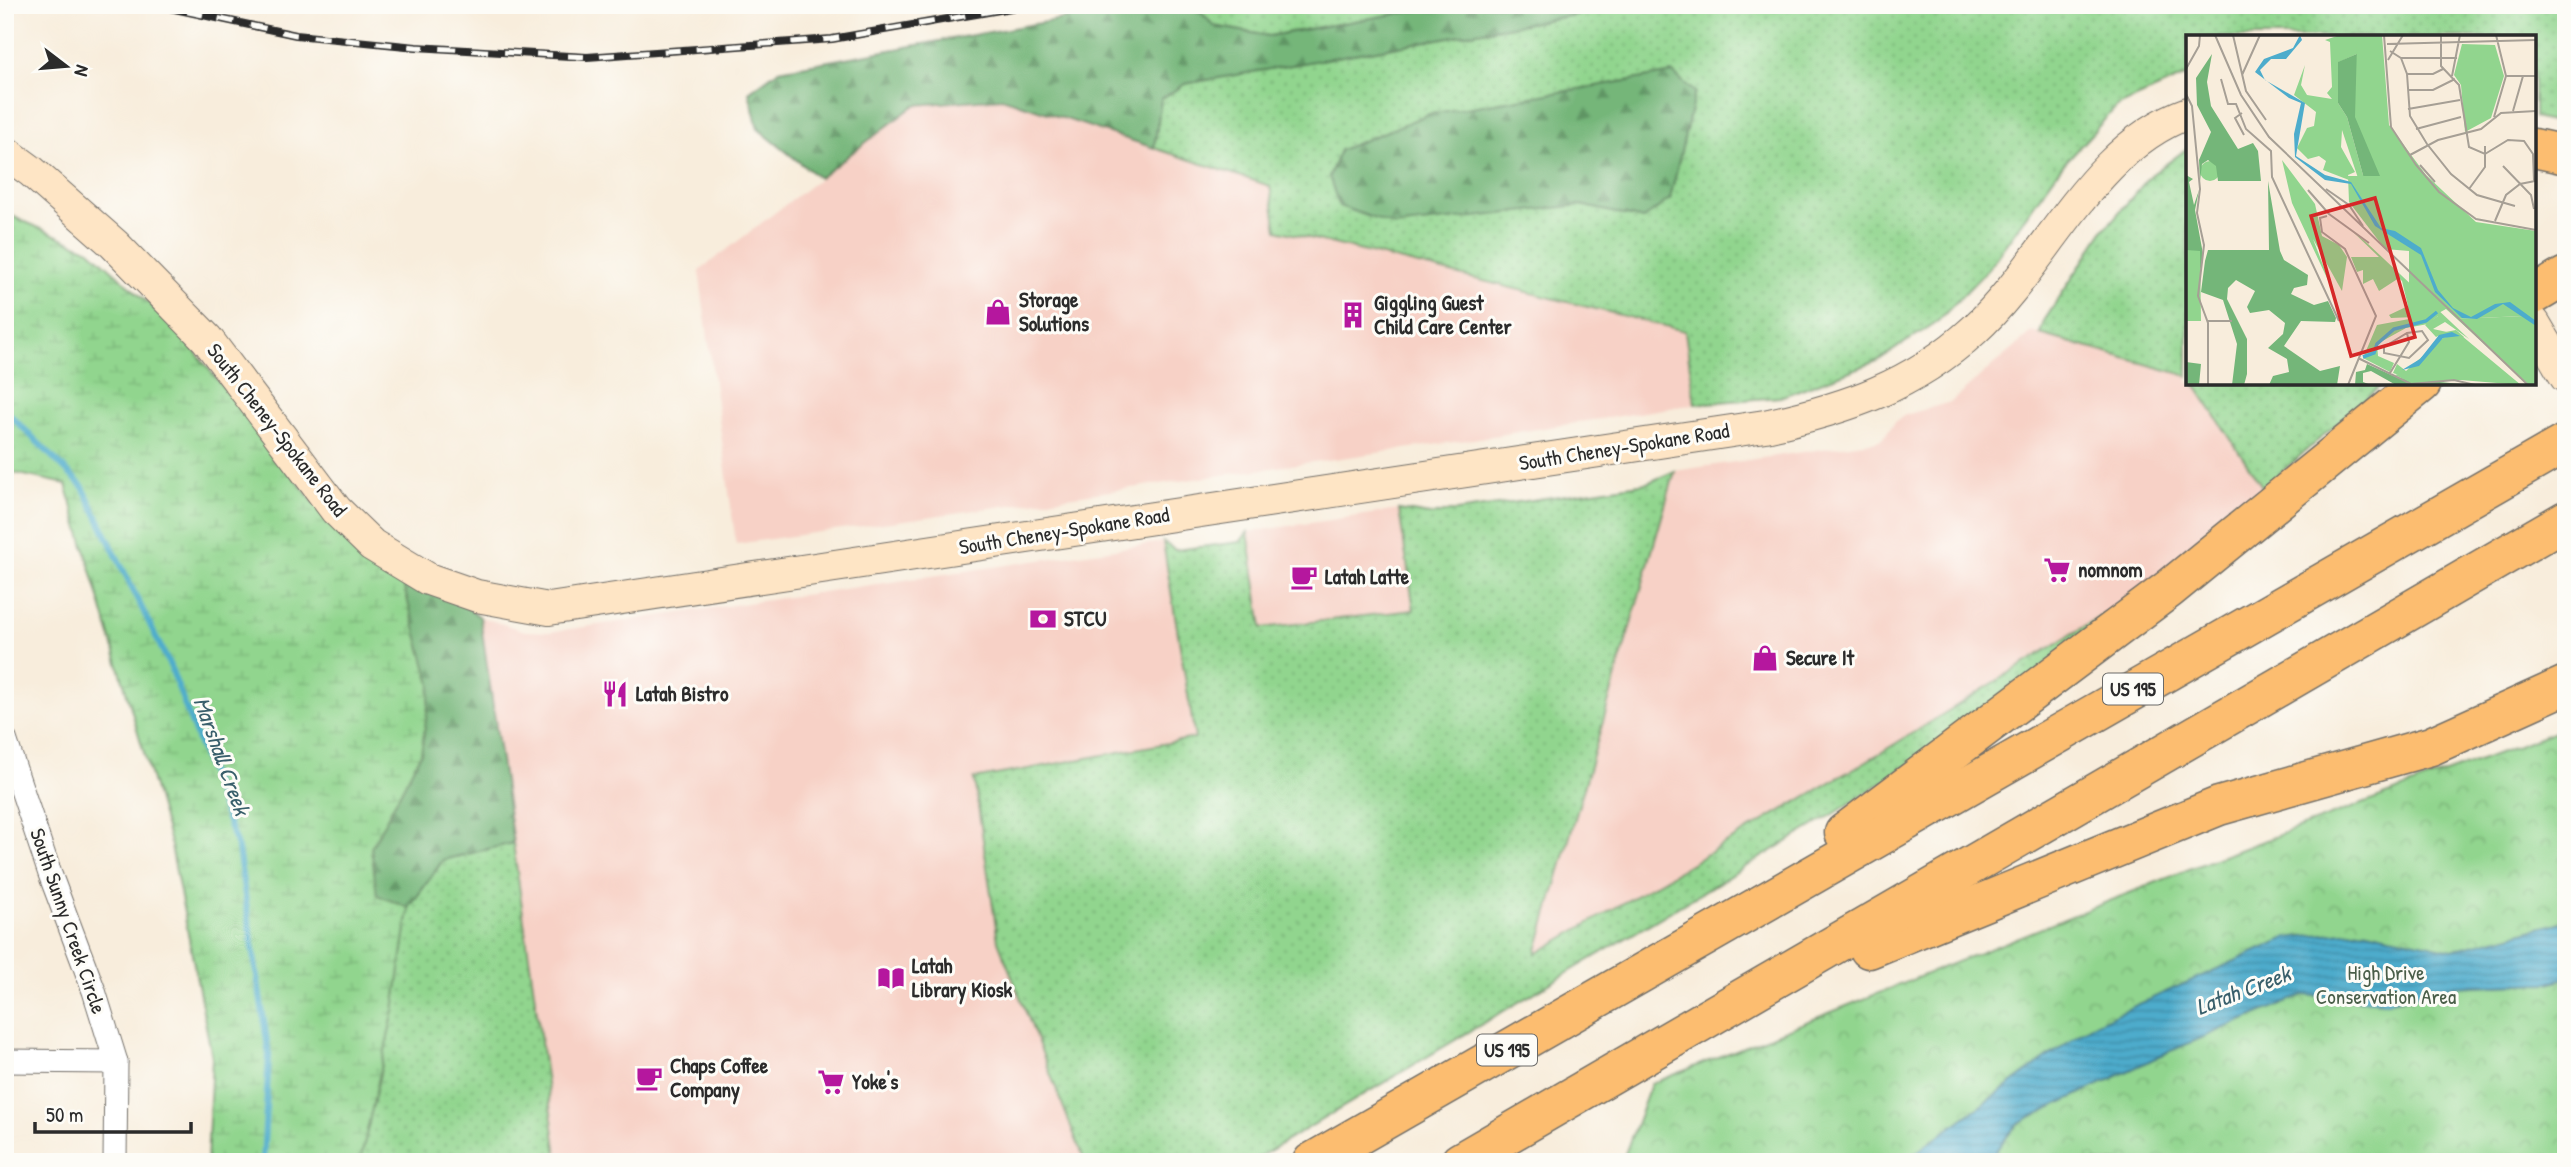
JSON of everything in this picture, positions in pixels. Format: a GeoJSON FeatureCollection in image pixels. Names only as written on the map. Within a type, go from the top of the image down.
{"type":"FeatureCollection","features":[{"type":"Feature","properties":{"kind":"highway"},"geometry":{"type":"LineString","coordinates":[[2536,148],[2566,155]]}},
{"type":"Feature","properties":{"kind":"highway"},"geometry":{"type":"LineString","coordinates":[[2536,294],[2566,276]]}},
{"type":"Feature","properties":{"kind":"highway"},"geometry":{"type":"LineString","coordinates":[[1702,939],[2169,589],[2420,385]]}},
{"type":"Feature","properties":{"kind":"highway","name":"US 195"},"geometry":{"type":"LineString","coordinates":[[1312,1162],[2134,688],[2566,443]]}},
{"type":"Feature","properties":{"kind":"highway"},"geometry":{"type":"LineString","coordinates":[[1460,1162],[2566,520]]}},
{"type":"Feature","properties":{"kind":"highway"},"geometry":{"type":"LineString","coordinates":[[1728,1008],[2219,806],[2431,746],[2566,685]]}},
{"type":"Feature","properties":{"kind":"main road","name":"South Cheney-Spokane Road"},"geometry":{"type":"LineString","coordinates":[[5,152],[114,243],[207,339],[336,510],[372,545],[428,579],[477,596],[549,609],[1765,426],[1844,407],[1875,395],[1910,376],[1973,331],[1998,305],[2115,161],[2133,144],[2157,128],[2186,114]]}},
{"type":"Feature","properties":{"kind":"main road"},"geometry":{"type":"LineString","coordinates":[[2539,332],[2566,377]]}},
{"type":"Feature","properties":{"kind":"street","name":"South Sunny Creek Circle"},"geometry":{"type":"LineString","coordinates":[[5,739],[116,1062],[115,1162]]}},
{"type":"Feature","properties":{"kind":"street"},"geometry":{"type":"LineString","coordinates":[[5,1061],[116,1062]]}},
{"type":"Feature","properties":{"kind":"shaded area","name":"Storage Solutions"},"geometry":{"type":"Polygon","coordinates":[[[1002,98],[1270,186],[1277,230],[1685,331],[1695,404],[1454,442],[736,544],[699,271],[915,105],[1002,98]]]}},
{"type":"Feature","properties":{"kind":"shaded area"},"geometry":{"type":"Polygon","coordinates":[[[2032,332],[2186,375],[2186,385],[2195,385],[2263,488],[2135,595],[1882,752],[1535,955],[1675,471],[1877,441],[1905,415],[1951,402],[2032,332]]]}},
{"type":"Feature","properties":{"kind":"shaded area"},"geometry":{"type":"Polygon","coordinates":[[[1399,510],[1414,610],[1262,629],[1248,532],[1399,510]]]}},
{"type":"Feature","properties":{"kind":"shaded area"},"geometry":{"type":"Polygon","coordinates":[[[1163,542],[1195,738],[974,779],[998,941],[1085,1162],[558,1162],[480,617],[525,631],[550,632],[1163,542]]]}},
{"type":"Feature","properties":{"kind":"green space"},"geometry":{"type":"Polygon","coordinates":[[[1140,5],[1194,5],[1214,26],[1269,36],[1446,5],[1630,5],[1185,84],[1161,99],[1154,148],[1002,98],[915,105],[819,178],[758,129],[749,92],[779,70],[1140,5]]]}},
{"type":"Feature","properties":{"kind":"green space"},"geometry":{"type":"Polygon","coordinates":[[[1194,5],[1446,5],[1269,36],[1214,26],[1194,5]]]}},
{"type":"Feature","properties":{"kind":"green space"},"geometry":{"type":"Polygon","coordinates":[[[1630,5],[2566,5],[2566,126],[2536,118],[2536,35],[2186,35],[2186,76],[2116,107],[2061,167],[1988,269],[1938,321],[1877,361],[1780,397],[1695,404],[1685,331],[1277,230],[1270,186],[1154,148],[1161,99],[1184,84],[1630,5]],[[1669,199],[1581,205],[1643,219],[1669,199]]]}},
{"type":"Feature","properties":{"kind":"green space"},"geometry":{"type":"Polygon","coordinates":[[[1673,73],[1695,92],[1670,199],[1643,219],[1581,205],[1395,226],[1339,206],[1329,176],[1340,150],[1429,114],[1673,73]]]}},
{"type":"Feature","properties":{"kind":"green space"},"geometry":{"type":"Polygon","coordinates":[[[2186,149],[2186,375],[2040,334],[2044,321],[2103,231],[2151,175],[2186,149]]]}},
{"type":"Feature","properties":{"kind":"green space"},"geometry":{"type":"Polygon","coordinates":[[[5,213],[90,250],[179,331],[319,509],[402,581],[431,685],[421,753],[371,848],[377,895],[409,908],[394,1010],[360,1162],[207,1162],[212,1057],[171,846],[66,484],[5,471],[5,213]]]}},
{"type":"Feature","properties":{"kind":"green space"},"geometry":{"type":"Polygon","coordinates":[[[2195,385],[2382,385],[2263,488],[2195,385]]]}},
{"type":"Feature","properties":{"kind":"green space"},"geometry":{"type":"Polygon","coordinates":[[[1675,471],[1536,954],[1882,752],[2135,595],[1967,726],[1837,812],[1251,1162],[1085,1162],[998,941],[974,779],[1195,738],[1163,542],[1175,550],[1240,542],[1248,532],[1262,628],[1414,610],[1399,510],[1430,515],[1647,483],[1675,471]]]}},
{"type":"Feature","properties":{"kind":"green space"},"geometry":{"type":"Polygon","coordinates":[[[402,581],[456,600],[480,617],[513,843],[443,860],[409,908],[376,895],[371,848],[421,753],[431,685],[402,581]]]}},
{"type":"Feature","properties":{"kind":"green space","name":"High Drive Conservation Area"},"geometry":{"type":"Polygon","coordinates":[[[2566,728],[2566,1162],[1622,1162],[1651,1084],[2212,860],[2566,728]]]}},
{"type":"Feature","properties":{"kind":"green space"},"geometry":{"type":"Polygon","coordinates":[[[513,843],[558,1162],[360,1162],[394,1010],[409,908],[443,860],[513,843]]]}},
{"type":"Feature","properties":{"kind":"water","name":"Latah Creek"},"geometry":{"type":"Polygon","coordinates":[[[2566,921],[2566,978],[2548,983],[2451,987],[2386,1002],[2303,995],[2166,1053],[2018,1123],[1997,1149],[1994,1162],[1903,1162],[2092,1025],[2286,938],[2364,930],[2452,950],[2566,921]]]}},
{"type":"Feature","properties":{"kind":"waterway","name":"Marshall Creek"},"geometry":{"type":"LineString","coordinates":[[5,413],[83,487],[171,668],[238,849],[269,1055],[263,1162]]}},
{"type":"Feature","properties":{"kind":"railway"},"geometry":{"type":"LineString","coordinates":[[156,5],[296,35],[416,47],[587,57],[832,39],[1028,5]]}},
{"type":"Feature","properties":{"kind":"place","name":"Storage Solutions"},"geometry":{"type":"Point","coordinates":[998,312]}},
{"type":"Feature","properties":{"kind":"place","name":"Giggling Guest Child Care Center"},"geometry":{"type":"Point","coordinates":[1353,315]}},
{"type":"Feature","properties":{"kind":"place","name":"nomnom"},"geometry":{"type":"Point","coordinates":[2057,570]}},
{"type":"Feature","properties":{"kind":"place","name":"Latah Latte"},"geometry":{"type":"Point","coordinates":[1304,577]}},
{"type":"Feature","properties":{"kind":"place","name":"STCU"},"geometry":{"type":"Point","coordinates":[1043,619]}},
{"type":"Feature","properties":{"kind":"place","name":"Secure It"},"geometry":{"type":"Point","coordinates":[1765,658]}},
{"type":"Feature","properties":{"kind":"place","name":"Latah Bistro"},"geometry":{"type":"Point","coordinates":[615,694]}},
{"type":"Feature","properties":{"kind":"place","name":"Latah Library Kiosk"},"geometry":{"type":"Point","coordinates":[891,978]}},
{"type":"Feature","properties":{"kind":"place","name":"Chaps Coffee Company"},"geometry":{"type":"Point","coordinates":[649,1078]}},
{"type":"Feature","properties":{"kind":"place","name":"Yoke's"},"geometry":{"type":"Point","coordinates":[831,1082]}}]}
